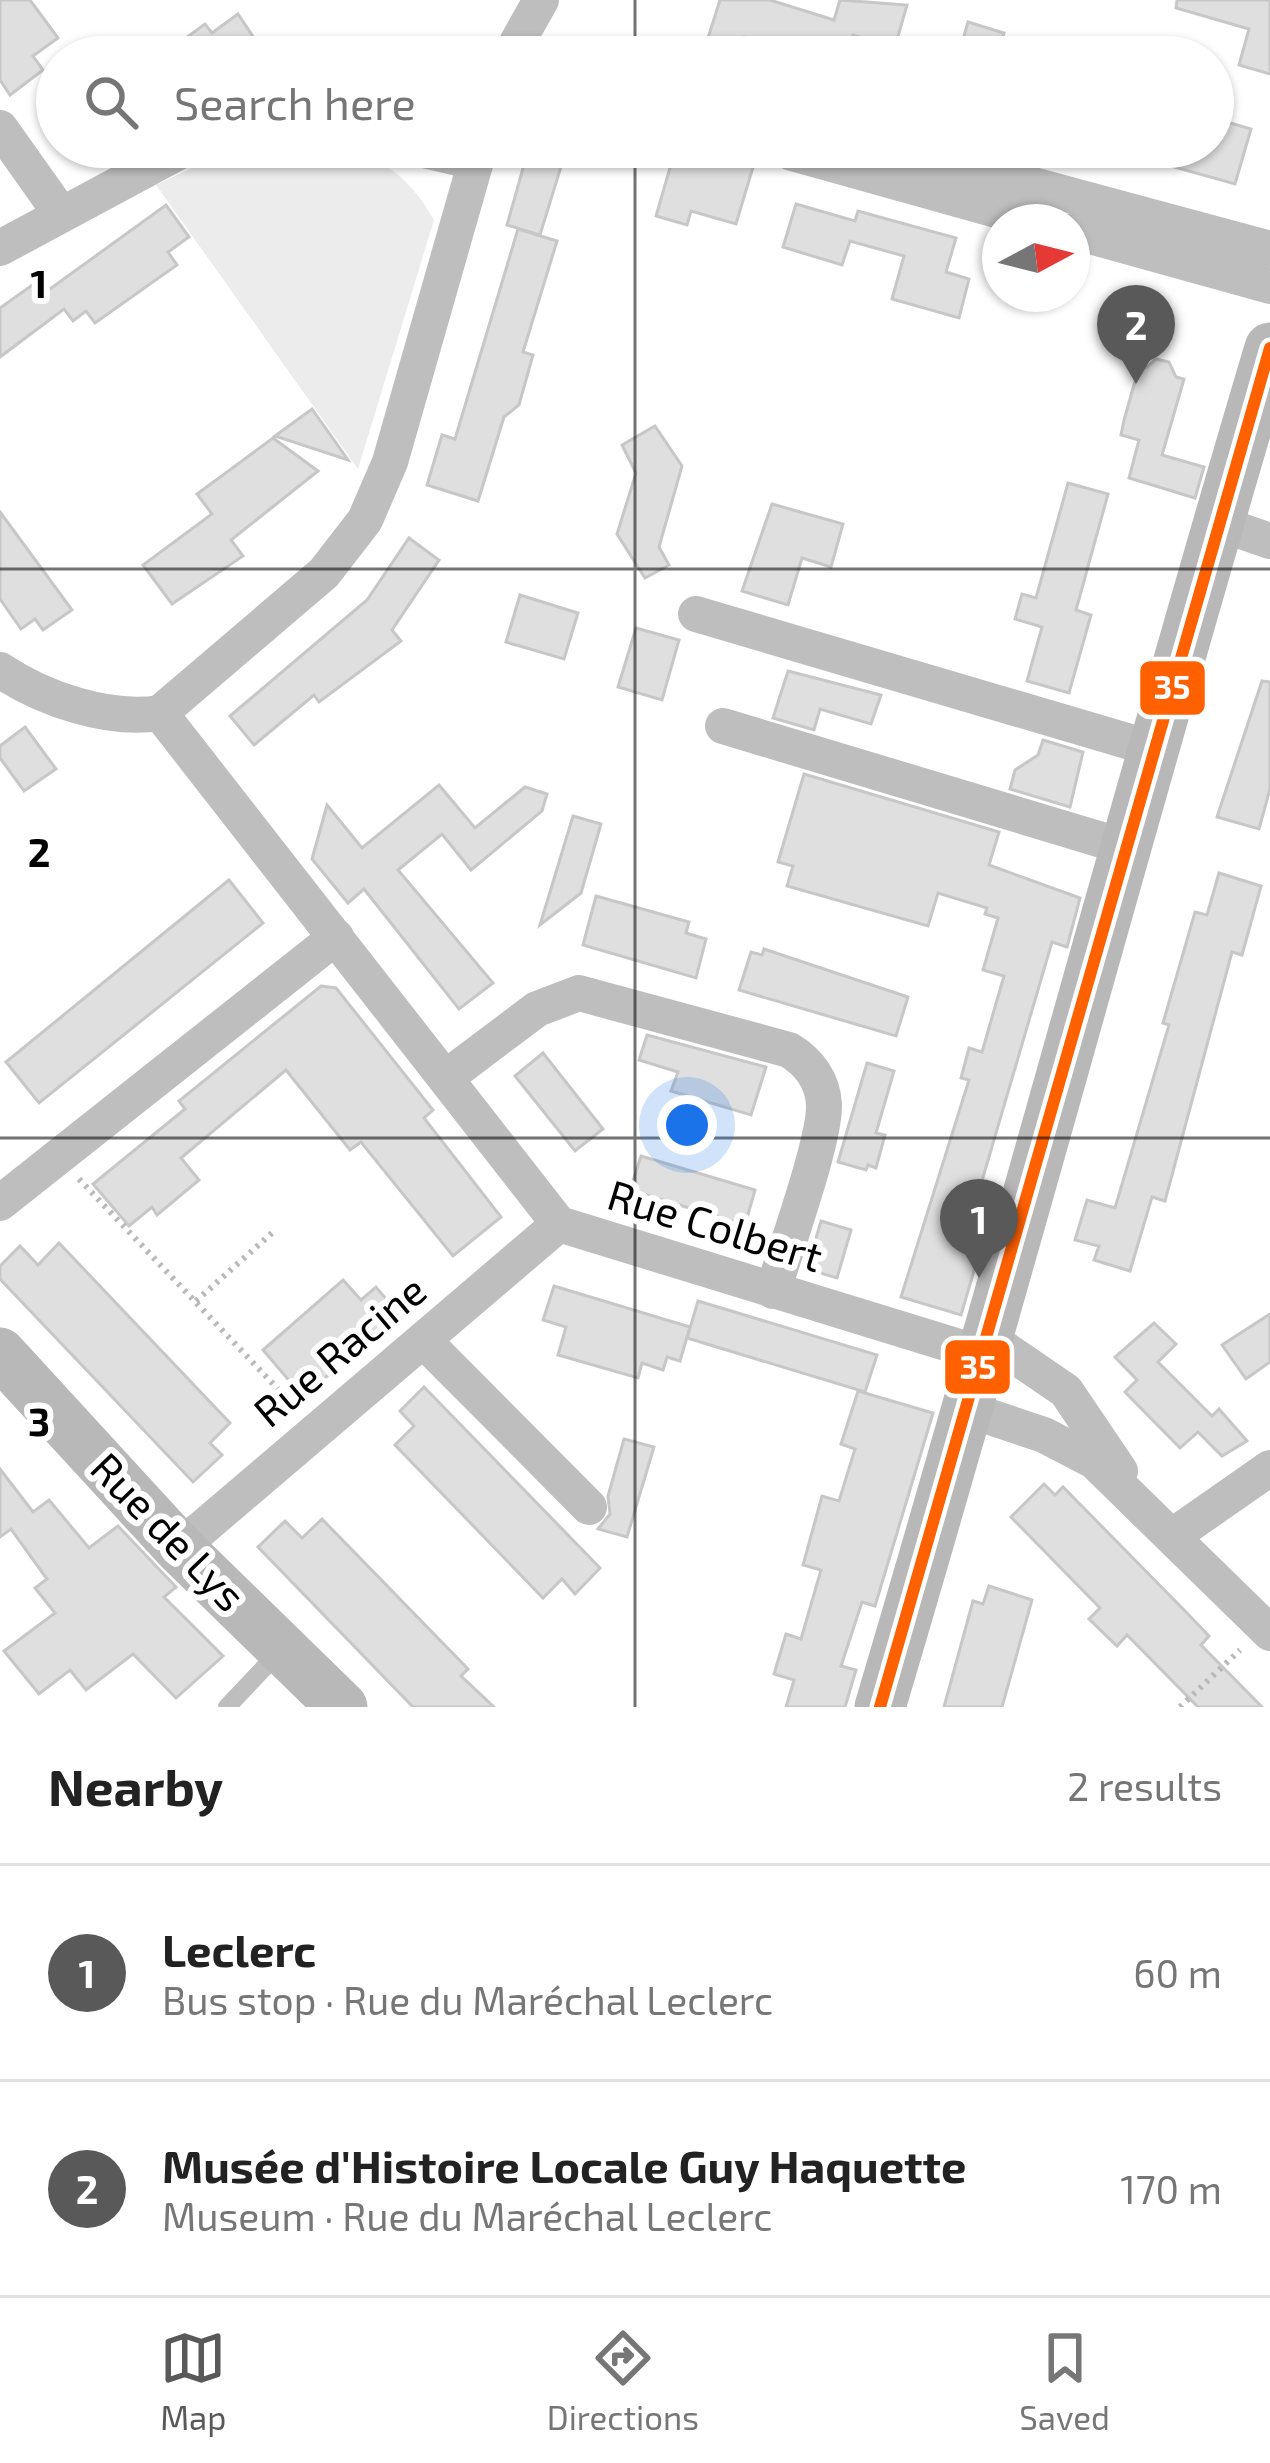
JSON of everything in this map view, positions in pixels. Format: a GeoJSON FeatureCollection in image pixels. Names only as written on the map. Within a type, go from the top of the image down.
{"type":"FeatureCollection","features":[{"type":"Feature","properties":{"kind":"street"},"geometry":{"type":"LineString","coordinates":[[521,36],[541,0]]}},
{"type":"Feature","properties":{"kind":"street"},"geometry":{"type":"LineString","coordinates":[[0,128],[61,214]]}},
{"type":"Feature","properties":{"kind":"street"},"geometry":{"type":"LineString","coordinates":[[0,248],[148,168]]}},
{"type":"Feature","properties":{"kind":"street"},"geometry":{"type":"LineString","coordinates":[[0,670],[87,707],[140,716],[160,713],[324,573],[365,520],[390,462],[473,168]]}},
{"type":"Feature","properties":{"kind":"street"},"geometry":{"type":"LineString","coordinates":[[846,168],[982,206]]}},
{"type":"Feature","properties":{"kind":"street"},"geometry":{"type":"LineString","coordinates":[[971,168],[1270,249]]}},
{"type":"Feature","properties":{"kind":"street"},"geometry":{"type":"LineString","coordinates":[[1090,236],[1270,286]]}},
{"type":"Feature","properties":{"kind":"street"},"geometry":{"type":"LineString","coordinates":[[880,1707],[988,1347],[1219,524],[1254,461],[1270,348]]}},
{"type":"Feature","properties":{"kind":"street"},"geometry":{"type":"LineString","coordinates":[[1219,524],[1270,541]]}},
{"type":"Feature","properties":{"kind":"street"},"geometry":{"type":"LineString","coordinates":[[696,614],[1154,749]]}},
{"type":"Feature","properties":{"kind":"street","name":"Rue Colbert"},"geometry":{"type":"LineString","coordinates":[[160,713],[559,1224],[773,1291],[988,1347],[1066,1391],[1145,1508]]}},
{"type":"Feature","properties":{"kind":"street"},"geometry":{"type":"LineString","coordinates":[[723,726],[1125,847]]}},
{"type":"Feature","properties":{"kind":"street"},"geometry":{"type":"LineString","coordinates":[[0,1203],[336,937]]}},
{"type":"Feature","properties":{"kind":"street"},"geometry":{"type":"LineString","coordinates":[[448,1076],[537,1009],[579,993],[789,1050],[803,1059],[820,1087],[822,1120],[773,1291]]}},
{"type":"Feature","properties":{"kind":"street","name":"Rue Racine"},"geometry":{"type":"LineString","coordinates":[[179,1548],[559,1224]]}},
{"type":"Feature","properties":{"kind":"street"},"geometry":{"type":"LineString","coordinates":[[424,1340],[589,1507]]}},
{"type":"Feature","properties":{"kind":"street","name":"Rue de Lys"},"geometry":{"type":"LineString","coordinates":[[0,1353],[179,1548],[342,1707]]}},
{"type":"Feature","properties":{"kind":"street"},"geometry":{"type":"LineString","coordinates":[[969,1410],[1070,1448],[1094,1462],[1267,1630]]}},
{"type":"Feature","properties":{"kind":"street"},"geometry":{"type":"LineString","coordinates":[[1174,1535],[1270,1468]]}},
{"type":"Feature","properties":{"kind":"lane"},"geometry":{"type":"LineString","coordinates":[[227,1707],[282,1649]]}},
{"type":"Feature","properties":{"kind":"path"},"geometry":{"type":"LineString","coordinates":[[58,1157],[315,1430]]}},
{"type":"Feature","properties":{"kind":"path"},"geometry":{"type":"LineString","coordinates":[[196,1301],[273,1232]]}},
{"type":"Feature","properties":{"kind":"path"},"geometry":{"type":"LineString","coordinates":[[1180,1707],[1267,1630]]}},
{"type":"Feature","properties":{"kind":"shaded area"},"geometry":{"type":"Polygon","coordinates":[[[192,168],[388,168],[416,192],[434,220],[358,469],[156,185],[192,168]]]}},
{"type":"Feature","properties":{"kind":"building"},"geometry":{"type":"Polygon","coordinates":[[[0,0],[30,0],[57,36],[36,36],[36,75],[10,95],[0,80],[0,0]]]}},
{"type":"Feature","properties":{"kind":"building"},"geometry":{"type":"Polygon","coordinates":[[[720,0],[770,0],[834,20],[840,0],[907,5],[898,36],[709,36],[720,0]]]}},
{"type":"Feature","properties":{"kind":"building"},"geometry":{"type":"Polygon","coordinates":[[[1177,0],[1270,0],[1270,74],[1239,65],[1249,29],[1176,8],[1177,0]]]}},
{"type":"Feature","properties":{"kind":"building"},"geometry":{"type":"Polygon","coordinates":[[[238,14],[253,36],[189,36],[205,24],[212,33],[238,14]]]}},
{"type":"Feature","properties":{"kind":"building"},"geometry":{"type":"Polygon","coordinates":[[[968,22],[1004,33],[1003,36],[964,36],[968,22]]]}},
{"type":"Feature","properties":{"kind":"building"},"geometry":{"type":"Polygon","coordinates":[[[1234,124],[1251,129],[1235,184],[1178,168],[1234,168],[1234,124]]]}},
{"type":"Feature","properties":{"kind":"building"},"geometry":{"type":"Polygon","coordinates":[[[523,168],[561,168],[540,235],[507,225],[523,168]]]}},
{"type":"Feature","properties":{"kind":"building"},"geometry":{"type":"Polygon","coordinates":[[[670,168],[753,168],[736,224],[691,211],[687,225],[656,216],[670,168]]]}},
{"type":"Feature","properties":{"kind":"building"},"geometry":{"type":"Polygon","coordinates":[[[796,204],[855,221],[858,211],[956,238],[946,272],[969,279],[959,318],[892,299],[904,256],[850,241],[842,265],[783,247],[796,204]]]}},
{"type":"Feature","properties":{"kind":"building"},"geometry":{"type":"Polygon","coordinates":[[[166,205],[189,237],[168,252],[177,265],[95,323],[86,311],[73,321],[64,309],[0,357],[0,308],[42,278],[50,289],[166,205]]]}},
{"type":"Feature","properties":{"kind":"building"},"geometry":{"type":"Polygon","coordinates":[[[518,229],[557,241],[523,352],[533,355],[519,405],[504,417],[478,501],[427,485],[442,435],[455,439],[518,229]]]}},
{"type":"Feature","properties":{"kind":"building"},"geometry":{"type":"Polygon","coordinates":[[[1156,359],[1169,362],[1176,377],[1184,379],[1162,455],[1204,467],[1195,498],[1129,478],[1139,440],[1121,435],[1124,420],[1139,367],[1146,368],[1156,359]]]}},
{"type":"Feature","properties":{"kind":"building"},"geometry":{"type":"Polygon","coordinates":[[[312,409],[322,423],[348,460],[275,436],[312,409]]]}},
{"type":"Feature","properties":{"kind":"building"},"geometry":{"type":"Polygon","coordinates":[[[655,426],[682,466],[659,547],[669,565],[645,578],[617,534],[636,473],[622,445],[655,426]]]}},
{"type":"Feature","properties":{"kind":"building"},"geometry":{"type":"Polygon","coordinates":[[[273,438],[318,471],[231,540],[243,556],[172,604],[143,565],[212,514],[197,494],[273,438]]]}},
{"type":"Feature","properties":{"kind":"building"},"geometry":{"type":"Polygon","coordinates":[[[1068,483],[1108,494],[1076,610],[1091,615],[1069,693],[1027,681],[1042,627],[1015,619],[1022,594],[1036,598],[1068,483]]]}},
{"type":"Feature","properties":{"kind":"building"},"geometry":{"type":"Polygon","coordinates":[[[772,504],[843,524],[831,567],[802,558],[788,605],[742,591],[772,504]]]}},
{"type":"Feature","properties":{"kind":"building"},"geometry":{"type":"Polygon","coordinates":[[[0,512],[72,610],[43,630],[35,619],[21,629],[0,599],[0,512]]]}},
{"type":"Feature","properties":{"kind":"building"},"geometry":{"type":"Polygon","coordinates":[[[409,538],[439,560],[392,630],[401,641],[319,702],[314,695],[254,745],[230,716],[367,600],[409,538]]]}},
{"type":"Feature","properties":{"kind":"building"},"geometry":{"type":"Polygon","coordinates":[[[520,595],[578,613],[564,659],[506,642],[520,595]]]}},
{"type":"Feature","properties":{"kind":"building"},"geometry":{"type":"Polygon","coordinates":[[[636,628],[679,640],[662,700],[618,687],[636,628]]]}},
{"type":"Feature","properties":{"kind":"building"},"geometry":{"type":"Polygon","coordinates":[[[788,671],[881,695],[871,724],[820,709],[814,730],[773,718],[788,671]]]}},
{"type":"Feature","properties":{"kind":"building"},"geometry":{"type":"Polygon","coordinates":[[[1262,681],[1270,682],[1270,789],[1259,829],[1217,817],[1262,681]]]}},
{"type":"Feature","properties":{"kind":"building"},"geometry":{"type":"Polygon","coordinates":[[[25,727],[56,769],[24,791],[0,758],[0,746],[25,727]]]}},
{"type":"Feature","properties":{"kind":"building"},"geometry":{"type":"Polygon","coordinates":[[[1043,740],[1083,752],[1070,807],[1010,789],[1015,770],[1038,755],[1043,740]]]}},
{"type":"Feature","properties":{"kind":"building"},"geometry":{"type":"Polygon","coordinates":[[[804,774],[999,832],[989,865],[1080,898],[1067,947],[1052,942],[979,1191],[996,1196],[961,1315],[901,1297],[969,1080],[961,1078],[969,1048],[982,1052],[1004,976],[983,970],[998,918],[985,914],[987,908],[938,893],[928,926],[787,886],[793,866],[778,862],[804,774]]]}},
{"type":"Feature","properties":{"kind":"building"},"geometry":{"type":"Polygon","coordinates":[[[439,785],[475,828],[525,787],[547,794],[542,811],[471,870],[442,834],[398,870],[493,983],[459,1009],[364,889],[348,903],[312,859],[327,805],[362,848],[439,785]]]}},
{"type":"Feature","properties":{"kind":"building"},"geometry":{"type":"Polygon","coordinates":[[[573,816],[601,824],[581,893],[540,925],[573,816]]]}},
{"type":"Feature","properties":{"kind":"building"},"geometry":{"type":"Polygon","coordinates":[[[1219,873],[1261,886],[1242,955],[1232,952],[1165,1201],[1152,1197],[1130,1271],[1094,1260],[1099,1246],[1075,1240],[1087,1200],[1115,1208],[1169,1025],[1163,1023],[1195,912],[1207,915],[1219,873]]]}},
{"type":"Feature","properties":{"kind":"building"},"geometry":{"type":"Polygon","coordinates":[[[229,880],[263,923],[39,1103],[6,1062],[229,880]]]}},
{"type":"Feature","properties":{"kind":"building"},"geometry":{"type":"Polygon","coordinates":[[[596,896],[689,922],[686,933],[706,939],[696,978],[583,945],[596,896]]]}},
{"type":"Feature","properties":{"kind":"building"},"geometry":{"type":"Polygon","coordinates":[[[764,949],[908,997],[896,1036],[739,990],[751,952],[762,955],[764,949]]]}},
{"type":"Feature","properties":{"kind":"building"},"geometry":{"type":"Polygon","coordinates":[[[321,986],[336,988],[433,1110],[424,1118],[501,1217],[453,1256],[361,1142],[350,1150],[286,1070],[181,1158],[199,1180],[157,1215],[152,1207],[129,1226],[93,1184],[185,1109],[179,1101],[321,986]]]}},
{"type":"Feature","properties":{"kind":"building"},"geometry":{"type":"Polygon","coordinates":[[[647,1035],[766,1067],[751,1115],[671,1091],[678,1072],[639,1060],[647,1035]]]}},
{"type":"Feature","properties":{"kind":"building"},"geometry":{"type":"Polygon","coordinates":[[[543,1053],[603,1129],[575,1151],[515,1076],[543,1053]]]}},
{"type":"Feature","properties":{"kind":"building"},"geometry":{"type":"Polygon","coordinates":[[[867,1063],[894,1071],[876,1133],[885,1135],[876,1168],[868,1165],[866,1170],[838,1162],[867,1063]]]}},
{"type":"Feature","properties":{"kind":"building"},"geometry":{"type":"Polygon","coordinates":[[[641,1156],[755,1190],[745,1225],[630,1190],[641,1156]]]}},
{"type":"Feature","properties":{"kind":"building"},"geometry":{"type":"Polygon","coordinates":[[[821,1221],[851,1230],[837,1278],[807,1269],[821,1221]]]}},
{"type":"Feature","properties":{"kind":"building"},"geometry":{"type":"Polygon","coordinates":[[[59,1243],[230,1423],[210,1443],[222,1455],[193,1482],[0,1279],[0,1266],[20,1246],[38,1265],[59,1243]]]}},
{"type":"Feature","properties":{"kind":"building"},"geometry":{"type":"Polygon","coordinates":[[[343,1280],[361,1300],[376,1287],[399,1314],[303,1397],[263,1350],[343,1280]]]}},
{"type":"Feature","properties":{"kind":"building"},"geometry":{"type":"Polygon","coordinates":[[[554,1286],[690,1327],[680,1361],[667,1357],[663,1370],[642,1363],[638,1378],[558,1355],[566,1327],[543,1320],[554,1286]]]}},
{"type":"Feature","properties":{"kind":"building"},"geometry":{"type":"Polygon","coordinates":[[[698,1301],[877,1355],[865,1392],[687,1338],[698,1301]]]}},
{"type":"Feature","properties":{"kind":"building"},"geometry":{"type":"Polygon","coordinates":[[[1270,1314],[1270,1362],[1246,1379],[1222,1345],[1270,1314]]]}},
{"type":"Feature","properties":{"kind":"building"},"geometry":{"type":"Polygon","coordinates":[[[1154,1323],[1176,1344],[1158,1362],[1212,1416],[1219,1409],[1247,1441],[1222,1456],[1198,1432],[1180,1448],[1125,1392],[1137,1380],[1115,1357],[1154,1323]]]}},
{"type":"Feature","properties":{"kind":"building"},"geometry":{"type":"Polygon","coordinates":[[[424,1387],[600,1568],[575,1594],[562,1579],[543,1598],[395,1445],[414,1426],[400,1411],[424,1387]]]}},
{"type":"Feature","properties":{"kind":"building"},"geometry":{"type":"Polygon","coordinates":[[[858,1391],[933,1413],[875,1606],[862,1602],[841,1666],[856,1670],[845,1707],[786,1707],[794,1680],[774,1674],[786,1634],[801,1639],[821,1570],[803,1565],[822,1496],[839,1501],[855,1449],[841,1444],[858,1391]]]}},
{"type":"Feature","properties":{"kind":"building"},"geometry":{"type":"Polygon","coordinates":[[[624,1439],[654,1447],[627,1537],[598,1529],[610,1514],[608,1496],[624,1439]]]}},
{"type":"Feature","properties":{"kind":"building"},"geometry":{"type":"Polygon","coordinates":[[[0,1469],[33,1512],[49,1500],[89,1548],[118,1526],[176,1587],[164,1597],[223,1656],[176,1698],[133,1654],[86,1690],[70,1670],[39,1694],[4,1651],[55,1613],[35,1588],[47,1579],[11,1529],[0,1537],[0,1469]]]}},
{"type":"Feature","properties":{"kind":"building"},"geometry":{"type":"Polygon","coordinates":[[[1044,1484],[1055,1495],[1063,1487],[1186,1612],[1209,1636],[1201,1645],[1262,1707],[1198,1707],[1127,1635],[1117,1646],[1089,1619],[1100,1608],[1011,1517],[1044,1484]]]}},
{"type":"Feature","properties":{"kind":"building"},"geometry":{"type":"Polygon","coordinates":[[[322,1519],[468,1669],[461,1676],[494,1707],[413,1707],[258,1547],[285,1521],[302,1538],[322,1519]]]}},
{"type":"Feature","properties":{"kind":"building"},"geometry":{"type":"Polygon","coordinates":[[[989,1586],[1032,1600],[1002,1707],[944,1707],[973,1601],[983,1604],[989,1586]]]}},
{"type":"Feature","properties":{"kind":"transit line","name":"35"},"geometry":{"type":"LineString","coordinates":[[880,1707],[1270,348]]}},
{"type":"Feature","properties":{"kind":"place","name":"Musée d'Histoire Locale Guy Haquette"},"geometry":{"type":"Point","coordinates":[1136,384]}},
{"type":"Feature","properties":{"kind":"place","name":"Leclerc"},"geometry":{"type":"Point","coordinates":[979,1278]}}]}
